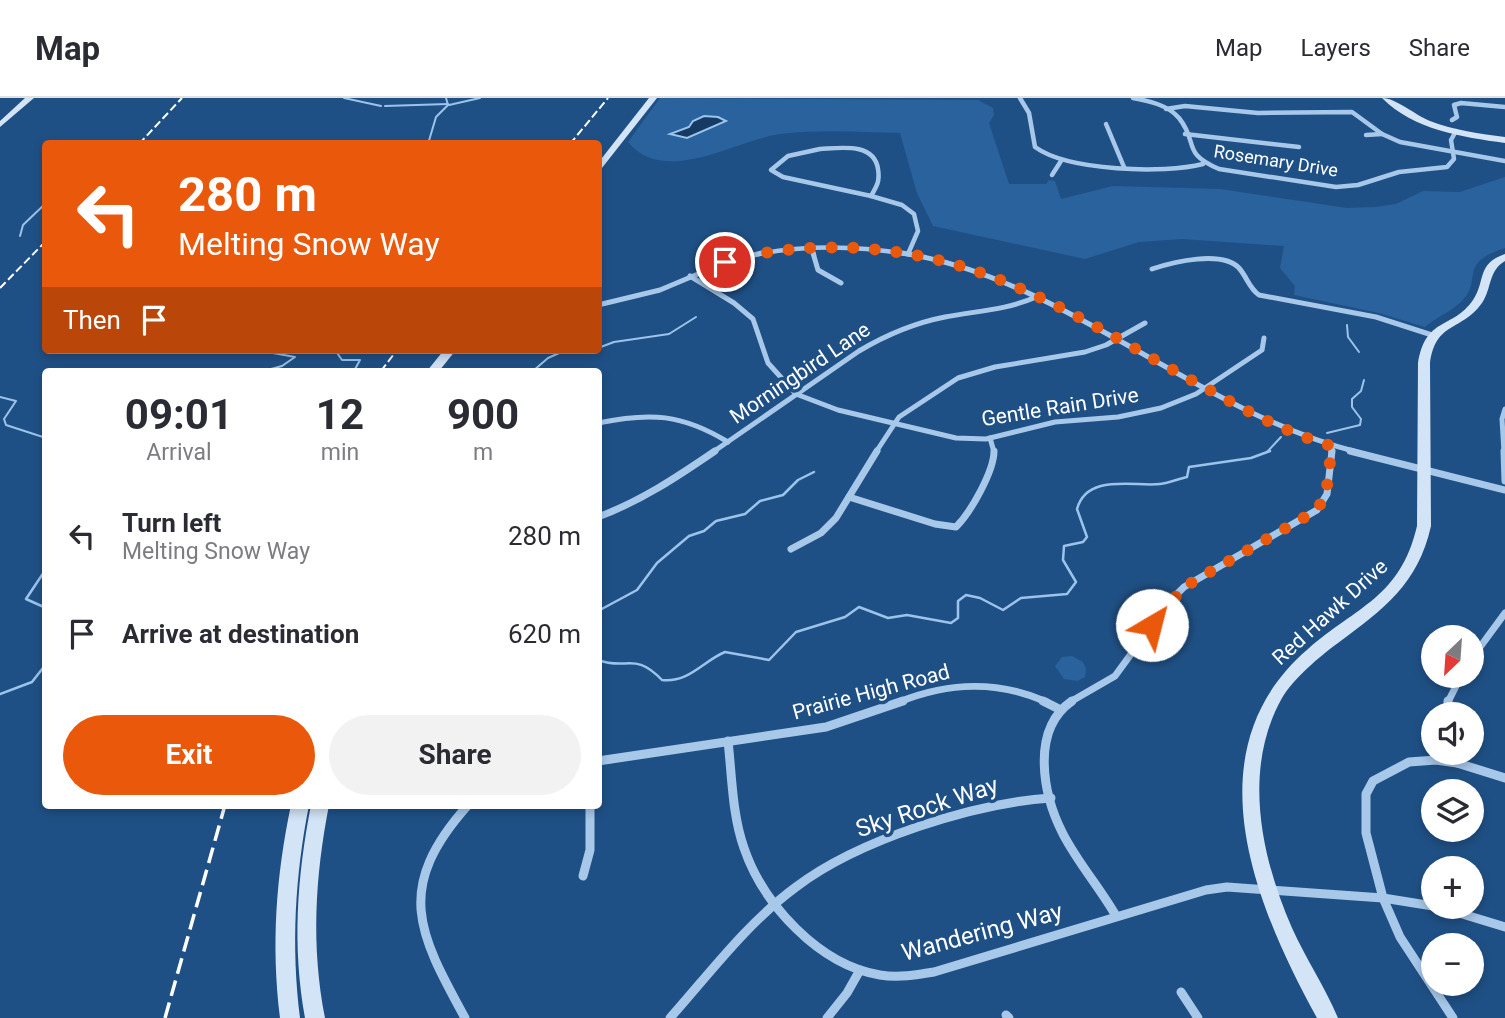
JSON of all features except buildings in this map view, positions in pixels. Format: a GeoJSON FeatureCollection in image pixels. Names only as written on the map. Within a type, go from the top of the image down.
{"type":"FeatureCollection","features":[{"type":"Feature","properties":{"kind":"street"},"geometry":{"type":"LineString","coordinates":[[0,125],[30,98]]}},
{"type":"Feature","properties":{"kind":"street"},"geometry":{"type":"LineString","coordinates":[[602,165],[653,98]]}},
{"type":"Feature","properties":{"kind":"street"},"geometry":{"type":"LineString","coordinates":[[1020,98],[1029,113],[1035,147],[1061,161],[1180,170],[1203,164]]}},
{"type":"Feature","properties":{"kind":"street"},"geometry":{"type":"LineString","coordinates":[[1133,98],[1166,109],[1185,106],[1258,113],[1344,111],[1359,114],[1382,134],[1410,145],[1505,161]]}},
{"type":"Feature","properties":{"kind":"street"},"geometry":{"type":"LineString","coordinates":[[1386,98],[1410,115],[1456,131],[1505,141]]}},
{"type":"Feature","properties":{"kind":"street"},"geometry":{"type":"LineString","coordinates":[[1452,120],[1457,117],[1454,105],[1461,103],[1505,107]]}},
{"type":"Feature","properties":{"kind":"street","name":"Rosemary Drive"},"geometry":{"type":"LineString","coordinates":[[1166,109],[1180,120],[1191,154],[1203,164],[1219,169],[1336,187],[1358,185],[1399,172],[1441,169],[1451,165],[1453,153]]}},
{"type":"Feature","properties":{"kind":"street"},"geometry":{"type":"LineString","coordinates":[[1106,124],[1106,131],[1117,146],[1124,167]]}},
{"type":"Feature","properties":{"kind":"street"},"geometry":{"type":"LineString","coordinates":[[1453,153],[1451,140],[1456,131]]}},
{"type":"Feature","properties":{"kind":"street"},"geometry":{"type":"LineString","coordinates":[[1185,134],[1299,147]]}},
{"type":"Feature","properties":{"kind":"street"},"geometry":{"type":"LineString","coordinates":[[1366,135],[1382,134]]}},
{"type":"Feature","properties":{"kind":"street"},"geometry":{"type":"LineString","coordinates":[[871,195],[879,180],[874,155],[869,150],[806,150],[786,156],[771,170],[778,176],[871,195],[905,207],[917,218],[918,230],[908,254]]}},
{"type":"Feature","properties":{"kind":"street"},"geometry":{"type":"LineString","coordinates":[[1052,175],[1061,161]]}},
{"type":"Feature","properties":{"kind":"street"},"geometry":{"type":"LineString","coordinates":[[812,248],[818,270],[841,283]]}},
{"type":"Feature","properties":{"kind":"street"},"geometry":{"type":"LineString","coordinates":[[602,304],[662,290],[690,276],[742,257],[812,248],[870,249],[908,254],[973,270],[1036,297],[1275,426],[1332,446],[1505,491]]}},
{"type":"Feature","properties":{"kind":"street"},"geometry":{"type":"LineString","coordinates":[[1152,269],[1185,260],[1228,262],[1237,266],[1249,287],[1259,295],[1376,317],[1432,335],[1475,305],[1488,269],[1505,257]]}},
{"type":"Feature","properties":{"kind":"street","name":"Gentle Rain Drive"},"geometry":{"type":"LineString","coordinates":[[690,276],[734,303],[753,319],[768,363],[779,379],[796,394],[838,410],[892,425],[956,438],[990,438],[1055,422],[1143,413],[1180,401],[1206,388],[1262,350],[1264,338]]}},
{"type":"Feature","properties":{"kind":"street","name":"Morningbird Lane"},"geometry":{"type":"LineString","coordinates":[[602,516],[628,506],[664,486],[859,351],[909,326],[948,316],[1014,307],[1036,297]]}},
{"type":"Feature","properties":{"kind":"street"},"geometry":{"type":"LineString","coordinates":[[791,549],[829,526],[899,417],[958,378],[995,367],[1085,352],[1117,340],[1144,323]]}},
{"type":"Feature","properties":{"kind":"street","name":"Red Hawk Drive"},"geometry":{"type":"LineString","coordinates":[[1328,1018],[1289,947],[1266,890],[1255,839],[1251,796],[1252,761],[1262,722],[1272,700],[1300,664],[1385,599],[1405,577],[1417,556],[1423,535],[1424,363],[1432,335]]}},
{"type":"Feature","properties":{"kind":"street"},"geometry":{"type":"LineString","coordinates":[[435,368],[447,354]]}},
{"type":"Feature","properties":{"kind":"street"},"geometry":{"type":"LineString","coordinates":[[445,368],[457,354]]}},
{"type":"Feature","properties":{"kind":"street"},"geometry":{"type":"LineString","coordinates":[[1505,409],[1502,419],[1505,481]]}},
{"type":"Feature","properties":{"kind":"street"},"geometry":{"type":"LineString","coordinates":[[602,422],[639,414],[675,417],[709,429],[728,442]]}},
{"type":"Feature","properties":{"kind":"street"},"geometry":{"type":"LineString","coordinates":[[849,497],[935,524],[956,527],[968,514],[994,466],[994,447],[990,438]]}},
{"type":"Feature","properties":{"kind":"street"},"geometry":{"type":"LineString","coordinates":[[1116,916],[1064,834],[1051,798],[1045,771],[1044,747],[1051,725],[1061,710],[1077,698],[1105,685],[1115,676],[1184,587],[1317,510],[1326,494],[1332,446]]}},
{"type":"Feature","properties":{"kind":"street"},"geometry":{"type":"LineString","coordinates":[[1484,642],[1505,612]]}},
{"type":"Feature","properties":{"kind":"street","name":"Prairie High Road"},"geometry":{"type":"LineString","coordinates":[[728,741],[845,722],[949,687],[991,686],[1015,690],[1037,697],[1061,710]]}},
{"type":"Feature","properties":{"kind":"street"},"geometry":{"type":"LineString","coordinates":[[602,760],[728,741]]}},
{"type":"Feature","properties":{"kind":"street","name":"Wandering Way"},"geometry":{"type":"LineString","coordinates":[[728,741],[741,839],[751,866],[775,904],[813,941],[860,970],[892,977],[934,972],[1116,916],[1206,890],[1227,887],[1384,898],[1421,904]]}},
{"type":"Feature","properties":{"kind":"street"},"geometry":{"type":"LineString","coordinates":[[1421,761],[1409,762],[1373,781],[1366,794],[1366,833],[1384,898],[1399,937],[1453,1018]]}},
{"type":"Feature","properties":{"kind":"street"},"geometry":{"type":"LineString","coordinates":[[1473,765],[1505,778]]}},
{"type":"Feature","properties":{"kind":"street","name":"Sky Rock Way"},"geometry":{"type":"LineString","coordinates":[[670,1018],[775,904],[831,864],[886,838],[1017,801],[1051,798]]}},
{"type":"Feature","properties":{"kind":"street"},"geometry":{"type":"LineString","coordinates":[[290,1018],[283,967],[283,919],[288,858],[299,809]]}},
{"type":"Feature","properties":{"kind":"street"},"geometry":{"type":"LineString","coordinates":[[315,1018],[308,975],[306,931],[309,864],[319,809]]}},
{"type":"Feature","properties":{"kind":"street"},"geometry":{"type":"LineString","coordinates":[[465,809],[436,845],[428,863],[420,905],[427,944],[465,1018]]}},
{"type":"Feature","properties":{"kind":"street"},"geometry":{"type":"LineString","coordinates":[[583,876],[590,860],[592,844],[590,809]]}},
{"type":"Feature","properties":{"kind":"street","name":"Wandering Way"},"geometry":{"type":"LineString","coordinates":[[1483,919],[1505,927]]}},
{"type":"Feature","properties":{"kind":"street"},"geometry":{"type":"LineString","coordinates":[[827,1018],[860,970]]}},
{"type":"Feature","properties":{"kind":"street"},"geometry":{"type":"LineString","coordinates":[[1181,992],[1198,1018]]}},
{"type":"Feature","properties":{"kind":"shaded area"},"geometry":{"type":"Polygon","coordinates":[[[660,98],[978,100],[993,108],[994,115],[989,123],[1009,184],[1046,184],[1049,180],[1055,181],[1061,199],[1113,186],[1220,189],[1347,208],[1375,207],[1396,204],[1423,191],[1460,192],[1505,177],[1505,248],[1481,260],[1473,272],[1471,286],[1462,301],[1425,327],[1379,313],[1294,295],[1295,286],[1280,268],[1284,246],[1182,239],[1139,242],[1085,259],[933,226],[917,193],[900,133],[795,132],[762,138],[701,157],[661,161],[643,155],[628,142],[660,98]]]}},
{"type":"Feature","properties":{"kind":"shaded area"},"geometry":{"type":"Polygon","coordinates":[[[704,116],[718,117],[726,121],[687,138],[670,134],[689,127],[693,121],[704,116]]]}},
{"type":"Feature","properties":{"kind":"shaded area"},"geometry":{"type":"Polygon","coordinates":[[[1072,656],[1083,662],[1086,669],[1085,677],[1077,681],[1064,679],[1055,666],[1062,657],[1072,656]]]}},
{"type":"Feature","properties":{"kind":"waterway"},"geometry":{"type":"LineString","coordinates":[[344,98],[381,106]]}},
{"type":"Feature","properties":{"kind":"waterway"},"geometry":{"type":"LineString","coordinates":[[446,98],[448,104]]}},
{"type":"Feature","properties":{"kind":"waterway"},"geometry":{"type":"LineString","coordinates":[[449,105],[480,98]]}},
{"type":"Feature","properties":{"kind":"waterway"},"geometry":{"type":"LineString","coordinates":[[385,106],[448,104]]}},
{"type":"Feature","properties":{"kind":"waterway"},"geometry":{"type":"LineString","coordinates":[[429,140],[436,117],[448,104]]}},
{"type":"Feature","properties":{"kind":"waterway"},"geometry":{"type":"LineString","coordinates":[[20,236],[23,225],[42,207]]}},
{"type":"Feature","properties":{"kind":"waterway"},"geometry":{"type":"LineString","coordinates":[[602,346],[614,342],[669,334],[696,317]]}},
{"type":"Feature","properties":{"kind":"waterway"},"geometry":{"type":"LineString","coordinates":[[1347,325],[1348,337],[1359,352]]}},
{"type":"Feature","properties":{"kind":"waterway"},"geometry":{"type":"LineString","coordinates":[[275,368],[295,357],[278,354]]}},
{"type":"Feature","properties":{"kind":"waterway"},"geometry":{"type":"LineString","coordinates":[[338,354],[342,360],[360,360],[356,368]]}},
{"type":"Feature","properties":{"kind":"waterway"},"geometry":{"type":"LineString","coordinates":[[536,368],[557,354]]}},
{"type":"Feature","properties":{"kind":"waterway"},"geometry":{"type":"LineString","coordinates":[[1327,433],[1360,425],[1361,419],[1352,407],[1352,399],[1361,391],[1364,380]]}},
{"type":"Feature","properties":{"kind":"waterway"},"geometry":{"type":"LineString","coordinates":[[0,397],[16,401],[4,419],[6,425],[42,437]]}},
{"type":"Feature","properties":{"kind":"waterway"},"geometry":{"type":"LineString","coordinates":[[1267,452],[1281,437]]}},
{"type":"Feature","properties":{"kind":"waterway"},"geometry":{"type":"LineString","coordinates":[[602,661],[637,664],[652,671],[662,680],[672,680],[688,675],[725,652],[769,660],[796,632],[845,617],[859,607],[888,618],[907,615],[951,623],[958,618],[958,601],[966,595],[980,598],[1003,610],[1021,598],[1067,594],[1076,582],[1063,560],[1064,546],[1083,542],[1087,537],[1077,509],[1082,498],[1091,490],[1112,484],[1167,483],[1187,477],[1189,467],[1251,458],[1270,451]]}},
{"type":"Feature","properties":{"kind":"waterway"},"geometry":{"type":"LineString","coordinates":[[602,609],[637,590],[657,563],[689,536],[704,531],[716,521],[745,514],[760,501],[783,495],[798,480],[814,472]]}},
{"type":"Feature","properties":{"kind":"waterway"},"geometry":{"type":"LineString","coordinates":[[42,575],[26,599],[42,606]]}},
{"type":"Feature","properties":{"kind":"waterway"},"geometry":{"type":"LineString","coordinates":[[0,694],[32,682],[42,669]]}},
{"type":"Feature","properties":{"kind":"railway"},"geometry":{"type":"LineString","coordinates":[[143,140],[182,98]]}},
{"type":"Feature","properties":{"kind":"railway"},"geometry":{"type":"LineString","coordinates":[[573,140],[608,98]]}},
{"type":"Feature","properties":{"kind":"railway"},"geometry":{"type":"LineString","coordinates":[[0,288],[42,245]]}},
{"type":"Feature","properties":{"kind":"railway"},"geometry":{"type":"LineString","coordinates":[[383,368],[394,354]]}},
{"type":"Feature","properties":{"kind":"railway"},"geometry":{"type":"LineString","coordinates":[[165,1018],[224,809]]}},
{"type":"Feature","properties":{"kind":"route"},"geometry":{"type":"LineString","coordinates":[[725,262],[762,253],[842,248],[908,254],[973,270],[1010,284],[1049,304],[1275,426],[1332,446],[1328,489],[1317,510],[1191,582],[1173,597],[1152,625]]}}]}
